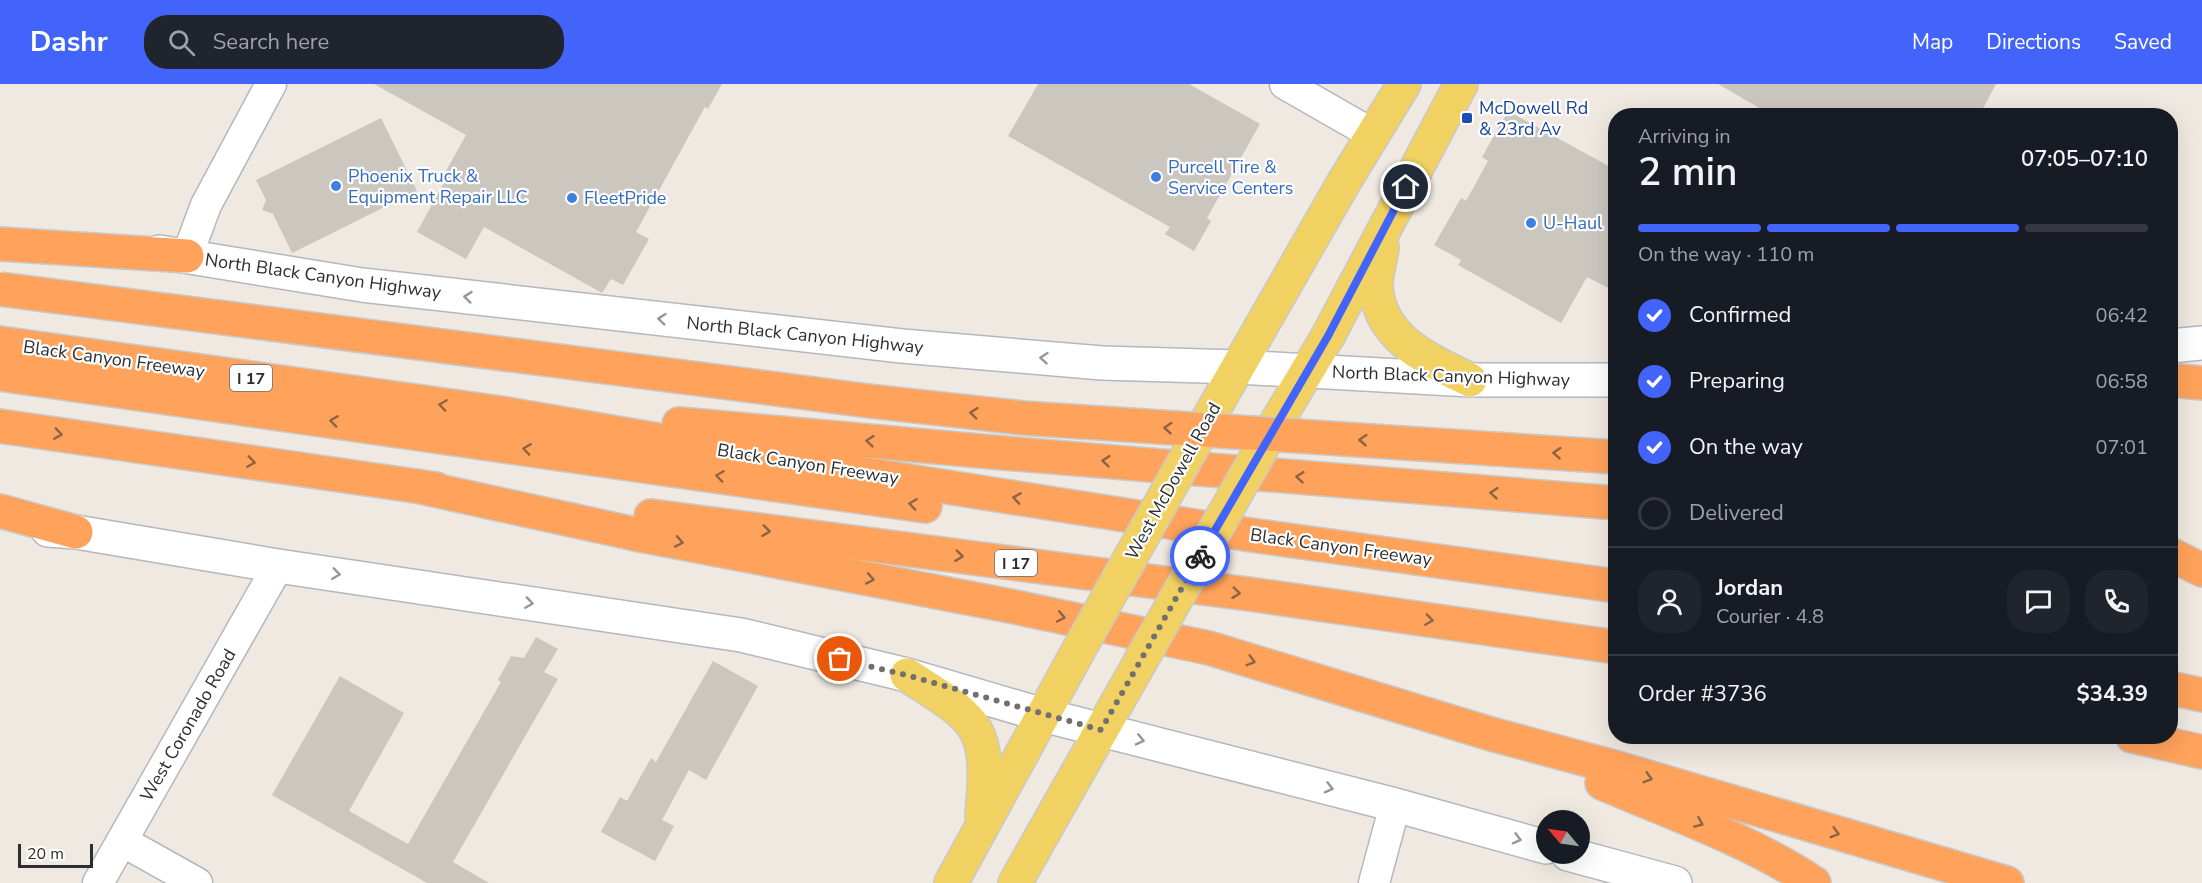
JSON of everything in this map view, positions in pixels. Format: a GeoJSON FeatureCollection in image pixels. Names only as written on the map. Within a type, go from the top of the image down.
{"type":"FeatureCollection","features":[{"type":"Feature","properties":{"kind":"highway"},"geometry":{"type":"LineString","coordinates":[[0,244],[187,256]]}},
{"type":"Feature","properties":{"kind":"highway"},"geometry":{"type":"LineString","coordinates":[[0,289],[869,401],[1023,418],[1608,456]]}},
{"type":"Feature","properties":{"kind":"highway","name":"Black Canyon Freeway"},"geometry":{"type":"LineString","coordinates":[[0,343],[501,413],[1251,535],[1608,585]]}},
{"type":"Feature","properties":{"kind":"highway"},"geometry":{"type":"LineString","coordinates":[[0,374],[1608,605]]}},
{"type":"Feature","properties":{"kind":"highway"},"geometry":{"type":"LineString","coordinates":[[2178,381],[2202,383]]}},
{"type":"Feature","properties":{"kind":"highway"},"geometry":{"type":"LineString","coordinates":[[501,413],[664,422],[1014,454],[1608,502]]}},
{"type":"Feature","properties":{"kind":"highway","name":"I 17"},"geometry":{"type":"LineString","coordinates":[[0,426],[416,486],[1059,569],[1608,646]]}},
{"type":"Feature","properties":{"kind":"highway"},"geometry":{"type":"LineString","coordinates":[[416,486],[635,534],[1010,606],[1209,648],[1491,734],[1621,769],[2007,883]]}},
{"type":"Feature","properties":{"kind":"highway"},"geometry":{"type":"LineString","coordinates":[[0,511],[76,532]]}},
{"type":"Feature","properties":{"kind":"highway"},"geometry":{"type":"LineString","coordinates":[[2178,542],[2202,543]]}},
{"type":"Feature","properties":{"kind":"highway"},"geometry":{"type":"LineString","coordinates":[[2178,558],[2202,570]]}},
{"type":"Feature","properties":{"kind":"highway"},"geometry":{"type":"LineString","coordinates":[[2178,690],[2202,695]]}},
{"type":"Feature","properties":{"kind":"highway"},"geometry":{"type":"LineString","coordinates":[[1491,734],[1700,824],[1791,867],[1814,883]]}},
{"type":"Feature","properties":{"kind":"highway"},"geometry":{"type":"LineString","coordinates":[[2167,744],[2202,752]]}},
{"type":"Feature","properties":{"kind":"main road","name":"West McDowell Road"},"geometry":{"type":"LineString","coordinates":[[951,883],[1203,428],[1404,84]]}},
{"type":"Feature","properties":{"kind":"main road"},"geometry":{"type":"LineString","coordinates":[[1015,883],[1269,435],[1308,371],[1461,84]]}},
{"type":"Feature","properties":{"kind":"main road"},"geometry":{"type":"LineString","coordinates":[[1386,225],[1376,283],[1379,303],[1389,327],[1413,349],[1470,380]]}},
{"type":"Feature","properties":{"kind":"main road","name":"North Black Canyon Highway"},"geometry":{"type":"LineString","coordinates":[[0,228],[362,285],[902,346],[1102,363],[1238,367],[1470,380],[1608,380]]}},
{"type":"Feature","properties":{"kind":"main road"},"geometry":{"type":"LineString","coordinates":[[2178,345],[2202,343]]}},
{"type":"Feature","properties":{"kind":"main road"},"geometry":{"type":"LineString","coordinates":[[0,526],[76,532],[278,566],[741,635],[906,675],[1043,715],[1536,844]]}},
{"type":"Feature","properties":{"kind":"main road"},"geometry":{"type":"LineString","coordinates":[[906,675],[955,706],[978,732],[986,763],[981,827]]}},
{"type":"Feature","properties":{"kind":"main road"},"geometry":{"type":"LineString","coordinates":[[1590,860],[1675,883]]}},
{"type":"Feature","properties":{"kind":"street"},"geometry":{"type":"LineString","coordinates":[[187,256],[206,205],[271,84]]}},
{"type":"Feature","properties":{"kind":"street"},"geometry":{"type":"LineString","coordinates":[[1285,84],[1374,135]]}},
{"type":"Feature","properties":{"kind":"street","name":"West Coronado Road"},"geometry":{"type":"LineString","coordinates":[[98,883],[278,566]]}},
{"type":"Feature","properties":{"kind":"street"},"geometry":{"type":"LineString","coordinates":[[1374,883],[1395,806]]}},
{"type":"Feature","properties":{"kind":"street"},"geometry":{"type":"LineString","coordinates":[[122,841],[197,883]]}},
{"type":"Feature","properties":{"kind":"building","name":"FleetPride"},"geometry":{"type":"Polygon","coordinates":[[[374,84],[722,84],[708,109],[705,107],[636,232],[649,239],[623,285],[611,279],[602,293],[484,227],[466,259],[417,232],[448,175],[442,178],[466,135],[374,84]]]}},
{"type":"Feature","properties":{"kind":"building","name":"Purcell Tire & Service Centers"},"geometry":{"type":"Polygon","coordinates":[[[1038,84],[1189,84],[1260,124],[1207,218],[1211,221],[1194,251],[1165,234],[1170,227],[1008,136],[1038,84]]]}},
{"type":"Feature","properties":{"kind":"building"},"geometry":{"type":"Polygon","coordinates":[[[1718,84],[1996,84],[1983,108],[1759,108],[1718,84]]]}},
{"type":"Feature","properties":{"kind":"building","name":"U-Haul"},"geometry":{"type":"Polygon","coordinates":[[[1508,111],[1608,166],[1608,288],[1587,277],[1561,323],[1458,265],[1461,260],[1434,245],[1461,198],[1466,201],[1488,161],[1482,157],[1508,111]]]}},
{"type":"Feature","properties":{"kind":"building","name":"Phoenix Truck & Equipment Repair LLC"},"geometry":{"type":"Polygon","coordinates":[[[381,118],[417,191],[292,253],[273,214],[262,210],[266,200],[256,180],[381,118]]]}},
{"type":"Feature","properties":{"kind":"building"},"geometry":{"type":"Polygon","coordinates":[[[536,637],[558,649],[544,672],[558,679],[453,862],[489,883],[427,883],[272,795],[340,676],[404,713],[349,811],[408,844],[501,682],[498,680],[511,656],[524,658],[536,637]]]}},
{"type":"Feature","properties":{"kind":"building"},"geometry":{"type":"Polygon","coordinates":[[[713,661],[758,686],[706,780],[689,770],[662,820],[674,826],[655,861],[601,832],[620,797],[627,801],[651,758],[656,762],[713,661]]]}},
{"type":"Feature","properties":{"kind":"way so far"},"geometry":{"type":"LineString","coordinates":[[840,659],[906,675],[1101,730],[1200,556]]}},
{"type":"Feature","properties":{"kind":"place","name":"McDowell Rd & 23rd Av"},"geometry":{"type":"Point","coordinates":[1467,118]}},
{"type":"Feature","properties":{"kind":"place","name":"Purcell Tire & Service Centers"},"geometry":{"type":"Point","coordinates":[1156,177]}},
{"type":"Feature","properties":{"kind":"place","name":"Phoenix Truck & Equipment Repair LLC"},"geometry":{"type":"Point","coordinates":[336,186]}},
{"type":"Feature","properties":{"kind":"place","name":"FleetPride"},"geometry":{"type":"Point","coordinates":[572,198]}},
{"type":"Feature","properties":{"kind":"place","name":"U-Haul"},"geometry":{"type":"Point","coordinates":[1531,223]}},
{"type":"Feature","properties":{"kind":"route"},"geometry":{"type":"LineString","coordinates":[[1200,556],[1328,336],[1406,187]]}}]}
